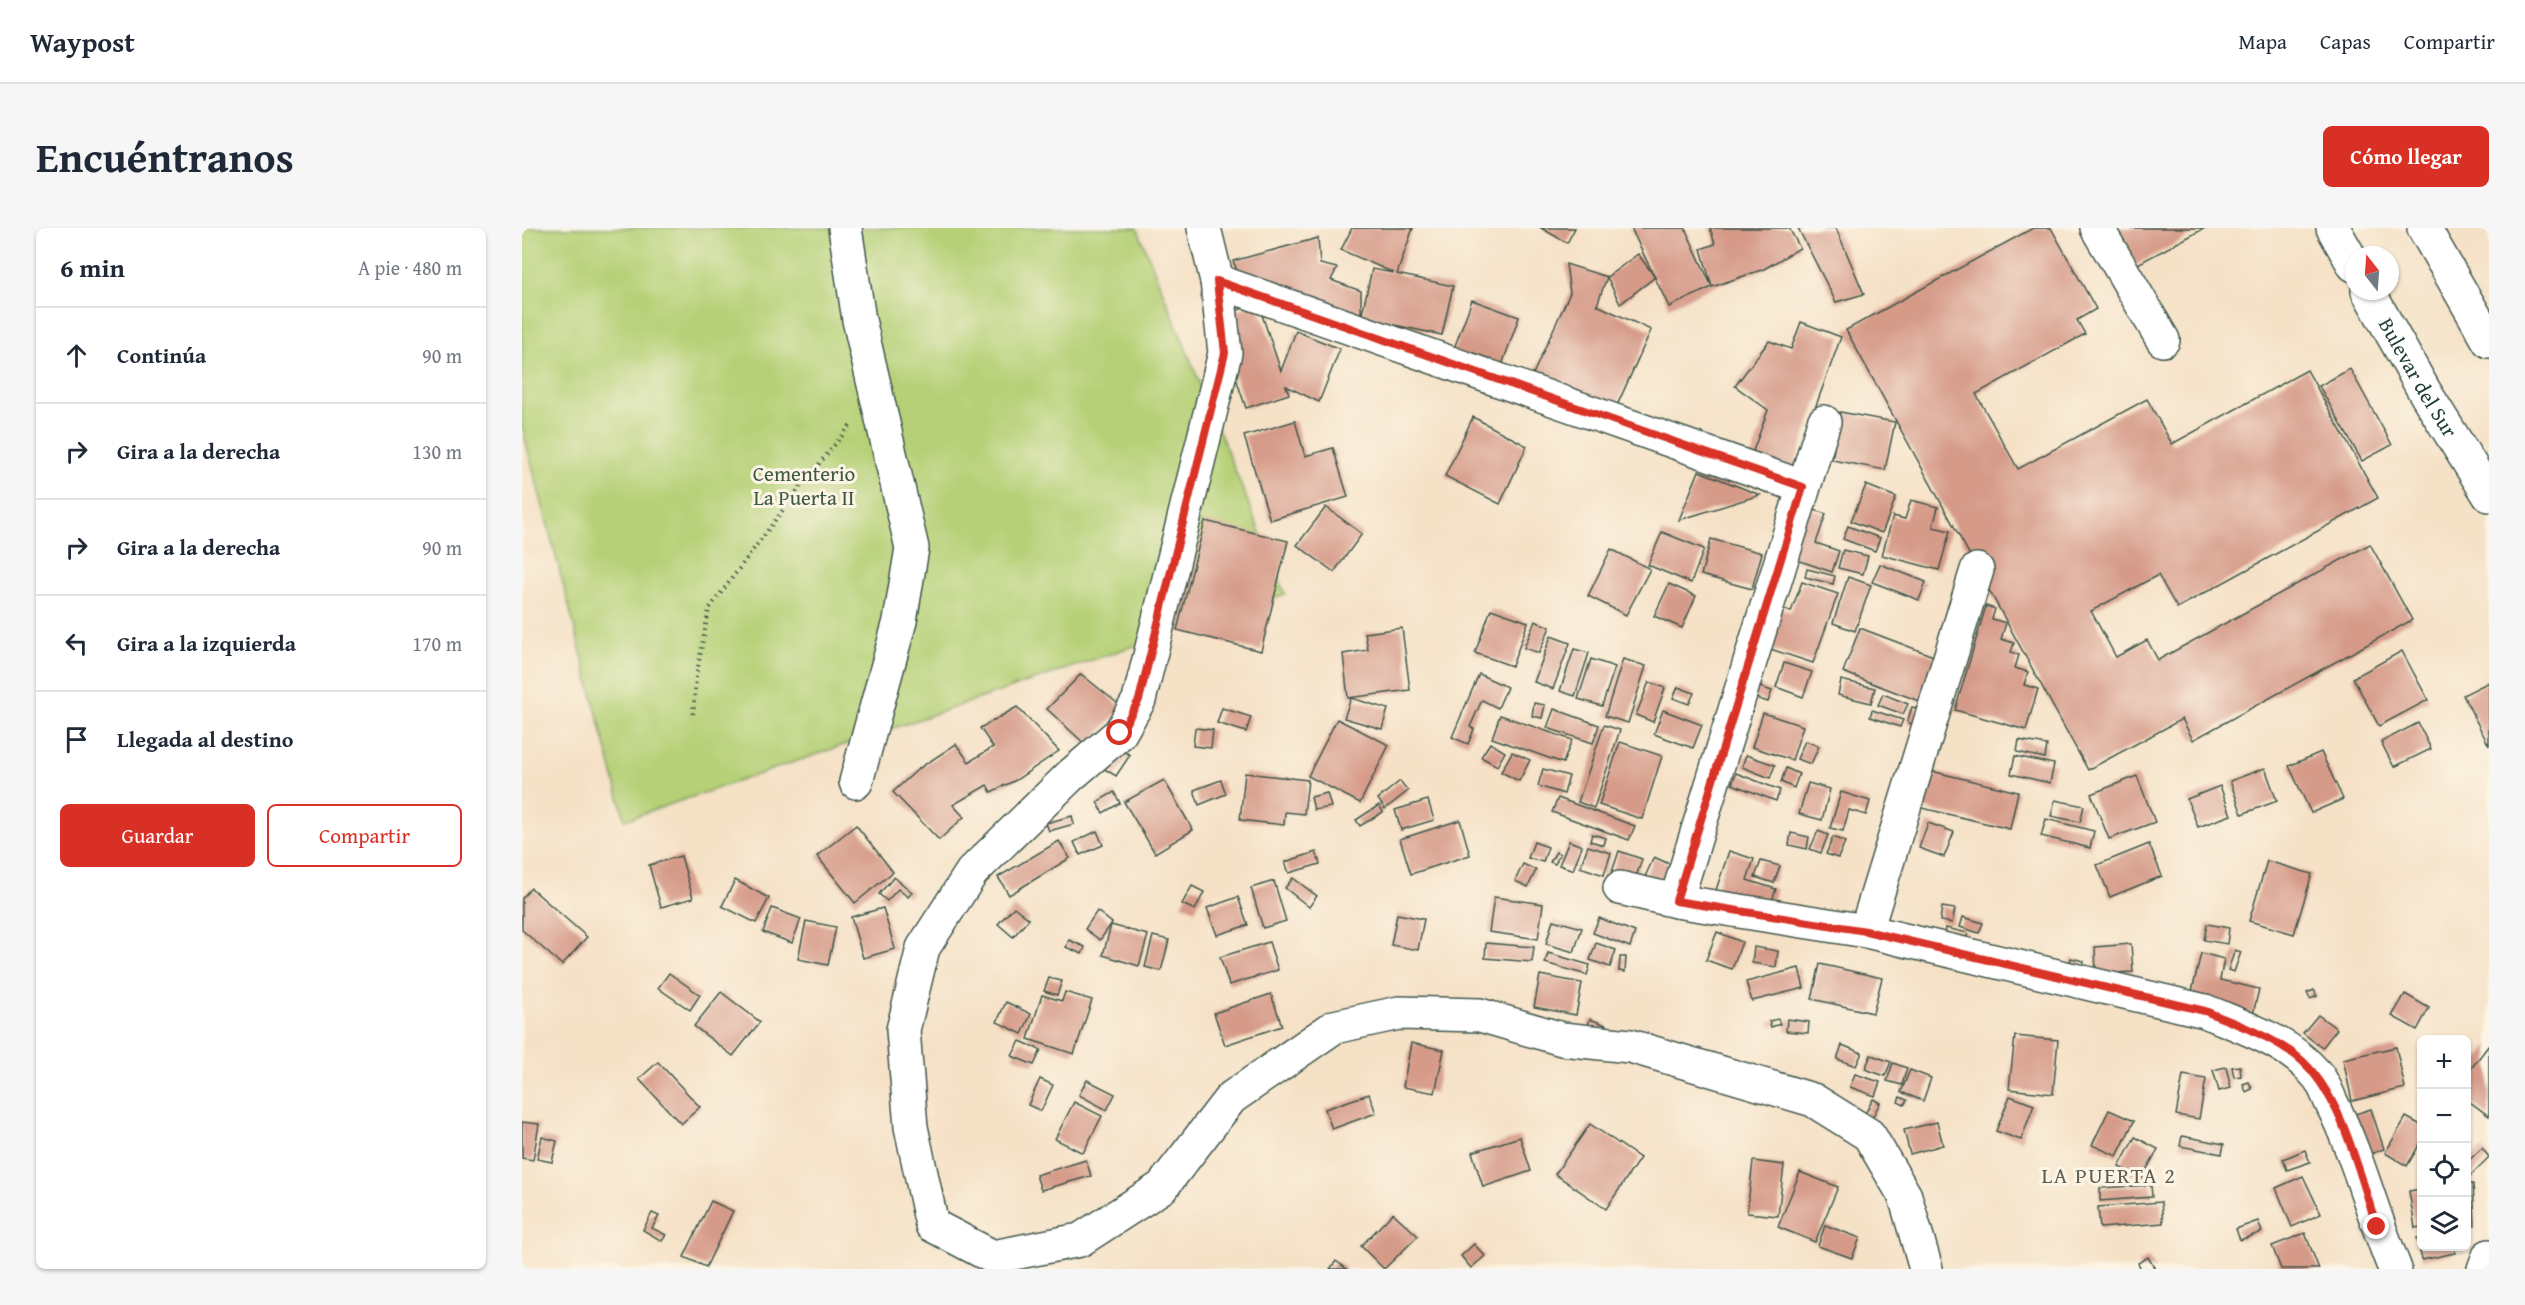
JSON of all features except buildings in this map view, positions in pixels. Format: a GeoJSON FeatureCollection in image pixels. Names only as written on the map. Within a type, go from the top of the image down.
{"type":"FeatureCollection","features":[{"type":"Feature","properties":{"kind":"main road"},"geometry":{"type":"LineString","coordinates":[[845,228],[859,320],[912,548],[900,621],[856,782]]}},
{"type":"Feature","properties":{"kind":"main road"},"geometry":{"type":"LineString","coordinates":[[1204,228],[1217,281],[1225,353],[1139,700],[1120,733],[1070,776],[972,872],[922,948],[903,1030],[911,1127],[932,1225],[993,1257],[1080,1240],[1162,1187],[1231,1098],[1334,1027],[1399,1013],[1480,1015],[1562,1039],[1630,1046],[1813,1100],[1869,1135],[1905,1196],[1926,1269]]}},
{"type":"Feature","properties":{"kind":"main road"},"geometry":{"type":"LineString","coordinates":[[2097,228],[2163,340]]}},
{"type":"Feature","properties":{"kind":"main road"},"geometry":{"type":"LineString","coordinates":[[2333,228],[2345,250]]}},
{"type":"Feature","properties":{"kind":"main road"},"geometry":{"type":"LineString","coordinates":[[2424,228],[2489,341]]}},
{"type":"Feature","properties":{"kind":"main road"},"geometry":{"type":"LineString","coordinates":[[1217,281],[1803,487]]}},
{"type":"Feature","properties":{"kind":"main road","name":"Bulevar del Sur"},"geometry":{"type":"LineString","coordinates":[[2373,300],[2426,394],[2489,495]]}},
{"type":"Feature","properties":{"kind":"main road"},"geometry":{"type":"LineString","coordinates":[[1676,901],[1824,422]]}},
{"type":"Feature","properties":{"kind":"main road"},"geometry":{"type":"LineString","coordinates":[[1866,931],[1977,570]]}},
{"type":"Feature","properties":{"kind":"main road"},"geometry":{"type":"LineString","coordinates":[[1620,888],[1676,901],[1866,931],[2205,1011],[2290,1050],[2317,1074],[2342,1124],[2377,1227],[2395,1269]]}},
{"type":"Feature","properties":{"kind":"main road"},"geometry":{"type":"LineString","coordinates":[[2484,1269],[2489,1257]]}},
{"type":"Feature","properties":{"kind":"path"},"geometry":{"type":"LineString","coordinates":[[693,714],[696,677],[709,609],[797,491],[877,393]]}},
{"type":"Feature","properties":{"kind":"green space","name":"Cementerio La Puerta II"},"geometry":{"type":"Polygon","coordinates":[[[522,228],[1137,228],[1285,594],[625,820],[522,427],[522,228]]]}},
{"type":"Feature","properties":{"kind":"district","name":"LA PUERTA 2"},"geometry":{"type":"Point","coordinates":[2109,1175]}},
{"type":"Feature","properties":{"kind":"route"},"geometry":{"type":"LineString","coordinates":[[1120,733],[1139,700],[1225,353],[1217,281],[1803,487],[1676,901],[1866,931],[2205,1011],[2252,1031],[2290,1050],[2317,1074],[2342,1124],[2377,1227]]}}]}
